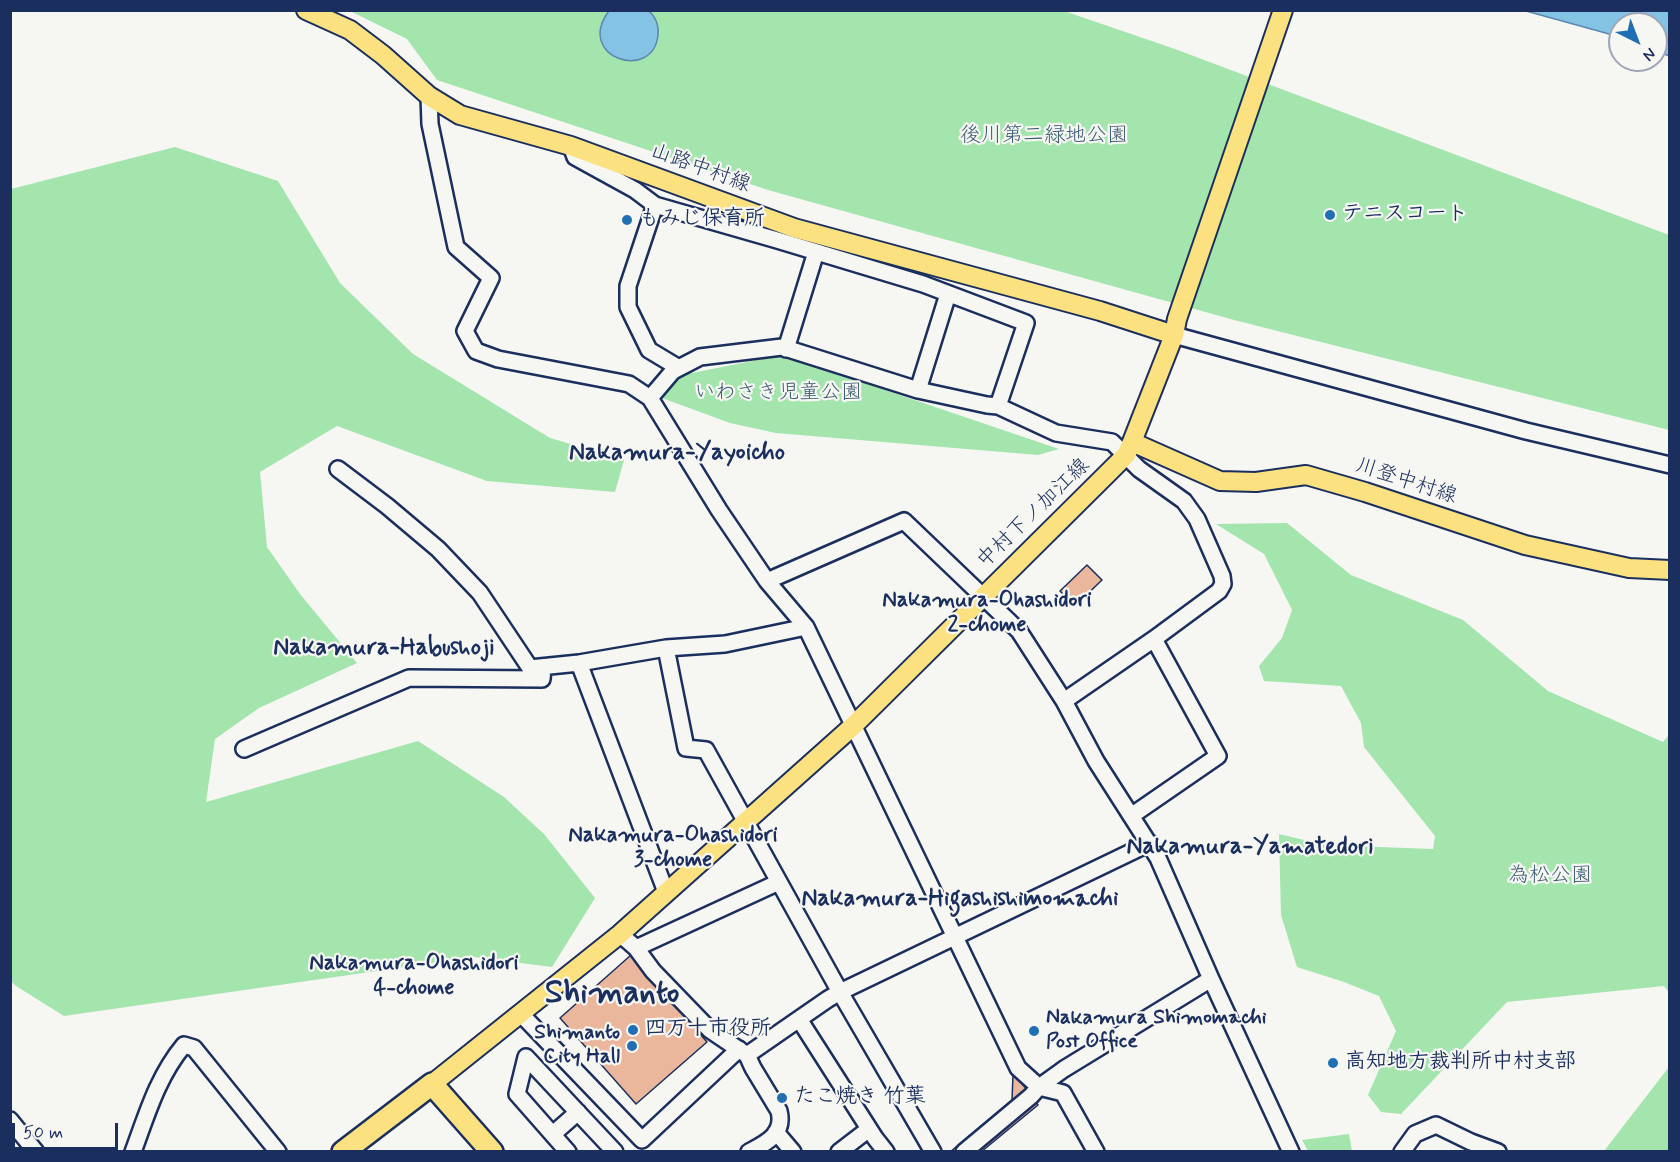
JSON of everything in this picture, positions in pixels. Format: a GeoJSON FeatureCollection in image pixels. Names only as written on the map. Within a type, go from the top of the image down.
{"type":"FeatureCollection","features":[{"type":"Feature","properties":{"kind":"highway"},"geometry":{"type":"LineString","coordinates":[[343,1152],[432,1084],[492,1152]]}},
{"type":"Feature","properties":{"kind":"main road","name":"山路中村線"},"geometry":{"type":"LineString","coordinates":[[306,10],[350,30],[383,55],[429,96],[460,116],[571,146],[794,228],[1100,311],[1175,327]]}},
{"type":"Feature","properties":{"kind":"main road","name":"中村下ノ加江線"},"geometry":{"type":"LineString","coordinates":[[432,1084],[620,934],[853,726],[1103,478],[1129,448],[1175,327],[1283,10]]}},
{"type":"Feature","properties":{"kind":"main road","name":"川登中村線"},"geometry":{"type":"LineString","coordinates":[[1129,448],[1220,481],[1256,482],[1306,475],[1525,545],[1629,568],[1670,570]]}},
{"type":"Feature","properties":{"kind":"street"},"geometry":{"type":"LineString","coordinates":[[429,96],[430,124],[456,247],[491,278],[465,331],[476,351],[498,359],[629,384],[650,398],[719,510],[767,581],[806,627],[1018,1068],[1039,1088],[1063,1093],[1096,1152]]}},
{"type":"Feature","properties":{"kind":"street"},"geometry":{"type":"LineString","coordinates":[[571,146],[574,157],[635,190],[655,206],[923,284],[1026,323],[998,406]]}},
{"type":"Feature","properties":{"kind":"street"},"geometry":{"type":"LineString","coordinates":[[655,206],[628,286],[628,307],[650,350],[679,368]]}},
{"type":"Feature","properties":{"kind":"street"},"geometry":{"type":"LineString","coordinates":[[786,348],[816,252]]}},
{"type":"Feature","properties":{"kind":"street"},"geometry":{"type":"LineString","coordinates":[[918,390],[948,294]]}},
{"type":"Feature","properties":{"kind":"street"},"geometry":{"type":"LineString","coordinates":[[1175,327],[1526,431],[1670,465]]}},
{"type":"Feature","properties":{"kind":"street"},"geometry":{"type":"LineString","coordinates":[[650,398],[673,371],[700,357],[782,347],[918,390],[998,406],[1056,433],[1112,442],[1129,448],[1139,469],[1184,501],[1197,519],[1222,576],[1223,584],[1219,591],[1154,639],[1064,701]]}},
{"type":"Feature","properties":{"kind":"street"},"geometry":{"type":"LineString","coordinates":[[338,468],[438,549],[480,593],[530,668],[579,663],[666,648],[725,644],[806,627]]}},
{"type":"Feature","properties":{"kind":"street"},"geometry":{"type":"LineString","coordinates":[[767,581],[904,521],[1019,632],[1064,701],[1096,761],[1158,858],[1291,1152]]}},
{"type":"Feature","properties":{"kind":"street"},"geometry":{"type":"LineString","coordinates":[[1131,816],[1218,756],[1154,639]]}},
{"type":"Feature","properties":{"kind":"street"},"geometry":{"type":"LineString","coordinates":[[666,648],[686,748],[706,750],[840,992],[933,1152]]}},
{"type":"Feature","properties":{"kind":"street"},"geometry":{"type":"LineString","coordinates":[[579,663],[666,892]]}},
{"type":"Feature","properties":{"kind":"street"},"geometry":{"type":"LineString","coordinates":[[244,749],[409,678],[542,679],[543,668]]}},
{"type":"Feature","properties":{"kind":"street"},"geometry":{"type":"LineString","coordinates":[[521,1014],[647,1146],[743,1052],[840,992],[1150,843]]}},
{"type":"Feature","properties":{"kind":"street"},"geometry":{"type":"LineString","coordinates":[[636,948],[779,882]]}},
{"type":"Feature","properties":{"kind":"street"},"geometry":{"type":"LineString","coordinates":[[620,934],[636,948],[653,971],[710,1030],[743,1052],[779,1111],[781,1117],[776,1132],[768,1143],[749,1152]]}},
{"type":"Feature","properties":{"kind":"street"},"geometry":{"type":"LineString","coordinates":[[964,1152],[1064,1069],[1211,979]]}},
{"type":"Feature","properties":{"kind":"street"},"geometry":{"type":"LineString","coordinates":[[799,1019],[885,1152]]}},
{"type":"Feature","properties":{"kind":"street"},"geometry":{"type":"LineString","coordinates":[[134,1152],[154,1095],[174,1057],[184,1045],[194,1048],[278,1152]]}},
{"type":"Feature","properties":{"kind":"street"},"geometry":{"type":"LineString","coordinates":[[568,1152],[517,1094],[526,1057],[615,1152]]}},
{"type":"Feature","properties":{"kind":"street"},"geometry":{"type":"LineString","coordinates":[[553,1134],[578,1112]]}},
{"type":"Feature","properties":{"kind":"street"},"geometry":{"type":"LineString","coordinates":[[10,1120],[36,1152]]}},
{"type":"Feature","properties":{"kind":"street"},"geometry":{"type":"LineString","coordinates":[[1402,1152],[1415,1134],[1436,1125],[1498,1152]]}},
{"type":"Feature","properties":{"kind":"street"},"geometry":{"type":"LineString","coordinates":[[839,1152],[869,1129]]}},
{"type":"Feature","properties":{"kind":"street"},"geometry":{"type":"LineString","coordinates":[[776,1132],[794,1152]]}},
{"type":"Feature","properties":{"kind":"green space","name":"後川第二緑地公園"},"geometry":{"type":"Polygon","coordinates":[[[350,11],[1064,11],[1175,49],[1669,235],[1669,430],[1234,320],[768,190],[437,80],[407,39],[350,11]]]}},
{"type":"Feature","properties":{"kind":"green space"},"geometry":{"type":"Polygon","coordinates":[[[175,147],[278,181],[340,283],[413,354],[550,438],[624,460],[615,492],[487,481],[337,426],[260,472],[267,547],[300,594],[357,663],[259,708],[215,739],[206,802],[418,741],[504,797],[544,834],[595,898],[552,967],[474,957],[64,1016],[11,981],[11,189],[175,147]]]}},
{"type":"Feature","properties":{"kind":"green space","name":"いわさき児童公園"},"geometry":{"type":"Polygon","coordinates":[[[782,355],[1059,449],[1038,455],[776,433],[730,423],[662,398],[677,376],[782,355]]]}},
{"type":"Feature","properties":{"kind":"green space","name":"為松公園"},"geometry":{"type":"Polygon","coordinates":[[[1287,523],[1351,575],[1463,620],[1548,691],[1663,742],[1669,735],[1669,993],[1664,986],[1507,1002],[1401,1114],[1381,1112],[1368,1095],[1396,1031],[1379,996],[1297,967],[1281,915],[1279,834],[1325,845],[1433,849],[1435,836],[1364,747],[1361,723],[1341,686],[1264,681],[1259,666],[1282,638],[1292,610],[1264,554],[1216,524],[1287,523]]]}},
{"type":"Feature","properties":{"kind":"green space"},"geometry":{"type":"Polygon","coordinates":[[[1669,1067],[1669,1151],[1604,1151],[1669,1067]]]}},
{"type":"Feature","properties":{"kind":"green space"},"geometry":{"type":"Polygon","coordinates":[[[1349,1134],[1352,1151],[1308,1151],[1302,1140],[1349,1134]]]}},
{"type":"Feature","properties":{"kind":"water"},"geometry":{"type":"Polygon","coordinates":[[[648,10],[658,28],[653,50],[643,58],[631,61],[618,58],[608,51],[601,41],[601,27],[609,11],[648,10]]]}},
{"type":"Feature","properties":{"kind":"water"},"geometry":{"type":"Polygon","coordinates":[[[1526,11],[1669,11],[1669,56],[1668,12],[1608,12],[1608,34],[1526,11]]]}},
{"type":"Feature","properties":{"kind":"building"},"geometry":{"type":"Polygon","coordinates":[[[1087,565],[1102,580],[1075,606],[1060,591],[1087,565]]]}},
{"type":"Feature","properties":{"kind":"building","name":"四万十市役所"},"geometry":{"type":"Polygon","coordinates":[[[631,955],[707,1042],[636,1104],[560,1018],[631,955]]]}},
{"type":"Feature","properties":{"kind":"building"},"geometry":{"type":"Polygon","coordinates":[[[1015,1074],[1038,1105],[981,1152],[950,1152],[1012,1100],[1013,1075],[1015,1074]]]}},
{"type":"Feature","properties":{"kind":"place","name":"テニスコート"},"geometry":{"type":"Point","coordinates":[1330,215]}},
{"type":"Feature","properties":{"kind":"place","name":"もみじ保育所"},"geometry":{"type":"Point","coordinates":[627,220]}},
{"type":"Feature","properties":{"kind":"place","name":"四万十市役所"},"geometry":{"type":"Point","coordinates":[633,1030]}},
{"type":"Feature","properties":{"kind":"place","name":"Nakamura Shimomachi Post Office"},"geometry":{"type":"Point","coordinates":[1034,1031]}},
{"type":"Feature","properties":{"kind":"place","name":"Shimanto City Hall"},"geometry":{"type":"Point","coordinates":[632,1046]}},
{"type":"Feature","properties":{"kind":"place","name":"高知地方裁判所中村支部"},"geometry":{"type":"Point","coordinates":[1333,1063]}},
{"type":"Feature","properties":{"kind":"place","name":"たこ焼き 竹葉"},"geometry":{"type":"Point","coordinates":[782,1098]}},
{"type":"Feature","properties":{"kind":"district","name":"Nakamura-Yayoicho"},"geometry":{"type":"Point","coordinates":[677,454]}},
{"type":"Feature","properties":{"kind":"district","name":"Nakamura-Ohashidori 2-chome"},"geometry":{"type":"Point","coordinates":[987,614]}},
{"type":"Feature","properties":{"kind":"district","name":"Nakamura-Habushoji"},"geometry":{"type":"Point","coordinates":[384,649]}},
{"type":"Feature","properties":{"kind":"district","name":"Nakamura-Ohashidori 3-chome"},"geometry":{"type":"Point","coordinates":[673,848]}},
{"type":"Feature","properties":{"kind":"district","name":"Nakamura-Yamatedori"},"geometry":{"type":"Point","coordinates":[1250,848]}},
{"type":"Feature","properties":{"kind":"district","name":"Nakamura-Higashishimomachi"},"geometry":{"type":"Point","coordinates":[960,900]}},
{"type":"Feature","properties":{"kind":"district","name":"Nakamura-Ohashidori 4-chome"},"geometry":{"type":"Point","coordinates":[414,976]}},
{"type":"Feature","properties":{"kind":"district","name":"Shimanto"},"geometry":{"type":"Point","coordinates":[612,995]}}]}
